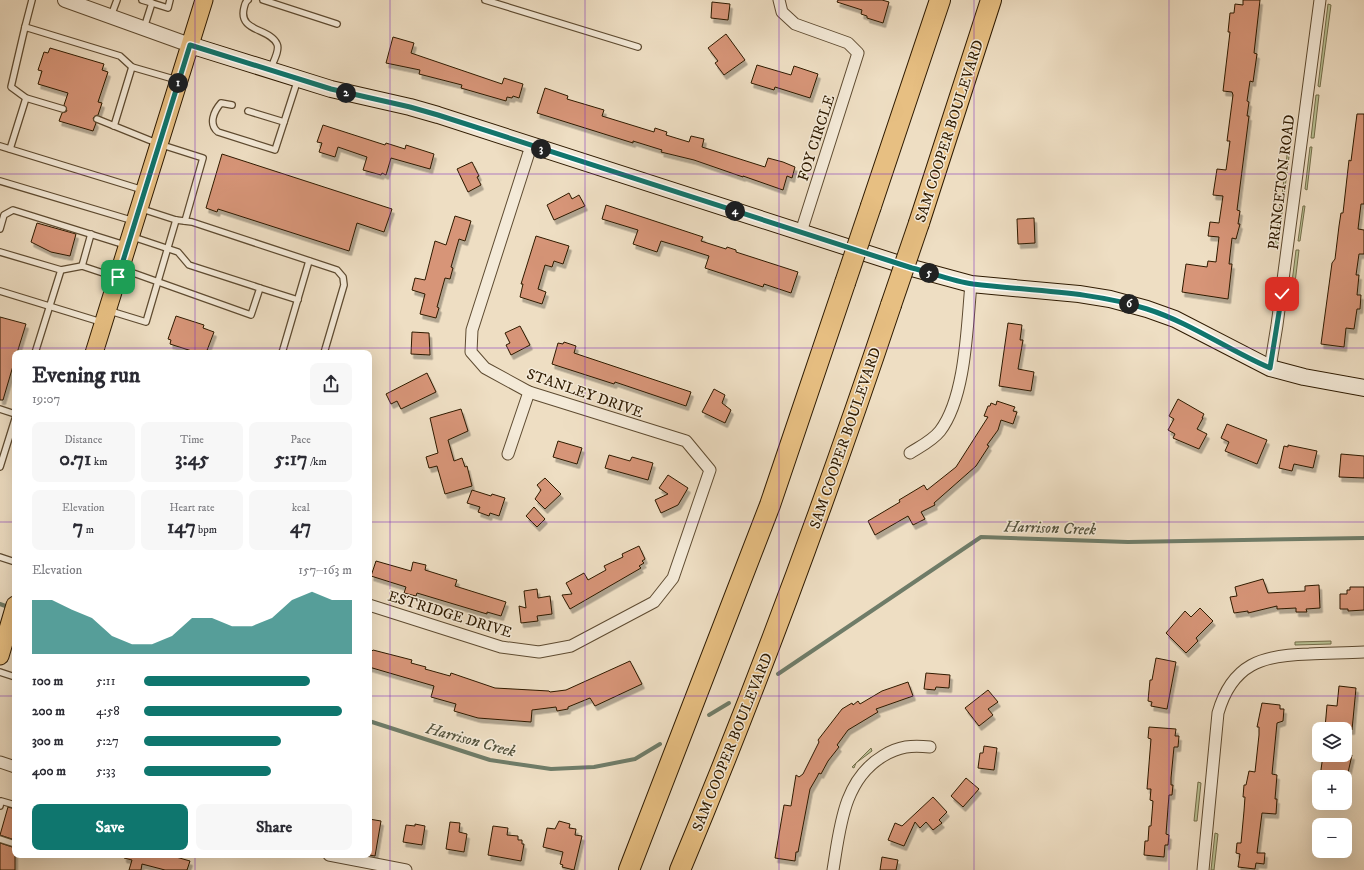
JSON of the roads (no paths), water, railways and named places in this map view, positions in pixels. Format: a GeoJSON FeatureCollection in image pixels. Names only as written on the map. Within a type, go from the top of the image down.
{"type":"FeatureCollection","features":[{"type":"Feature","properties":{"kind":"highway"},"geometry":{"type":"LineString","coordinates":[[629,870],[770,505],[940,0]]}},
{"type":"Feature","properties":{"kind":"highway","name":"SAM COOPER BOULEVARD"},"geometry":{"type":"LineString","coordinates":[[680,870],[724,764],[788,598],[848,432],[919,223],[991,0]]}},
{"type":"Feature","properties":{"kind":"main road"},"geometry":{"type":"LineString","coordinates":[[95,350],[204,0]]}},
{"type":"Feature","properties":{"kind":"main road"},"geometry":{"type":"LineString","coordinates":[[190,45],[331,89],[410,107],[912,268],[971,284],[1079,294],[1110,299],[1147,308],[1192,327],[1270,368],[1304,377],[1364,388]]}},
{"type":"Feature","properties":{"kind":"main road"},"geometry":{"type":"LineString","coordinates":[[4,642],[12,615]]}},
{"type":"Feature","properties":{"kind":"street"},"geometry":{"type":"LineString","coordinates":[[65,0],[85,3],[111,16],[190,45]]}},
{"type":"Feature","properties":{"kind":"street","name":"FOY CIRCLE"},"geometry":{"type":"LineString","coordinates":[[779,0],[782,12],[796,24],[848,43],[858,53],[801,232]]}},
{"type":"Feature","properties":{"kind":"street","name":"PRINCETON ROAD"},"geometry":{"type":"LineString","coordinates":[[1270,368],[1281,301],[1320,0]]}},
{"type":"Feature","properties":{"kind":"street","name":"STANLEY DRIVE"},"geometry":{"type":"LineString","coordinates":[[532,146],[472,330],[471,352],[485,368],[529,392],[686,442],[710,470]]}},
{"type":"Feature","properties":{"kind":"street"},"geometry":{"type":"LineString","coordinates":[[910,452],[932,439],[940,430],[954,400],[965,351],[971,284]]}},
{"type":"Feature","properties":{"kind":"street"},"geometry":{"type":"LineString","coordinates":[[508,454],[529,392]]}},
{"type":"Feature","properties":{"kind":"street","name":"ESTRIDGE DRIVE"},"geometry":{"type":"LineString","coordinates":[[372,606],[501,647],[539,652],[571,646],[654,602],[673,578],[710,470]]}},
{"type":"Feature","properties":{"kind":"street"},"geometry":{"type":"LineString","coordinates":[[1203,870],[1218,713],[1224,693],[1231,683],[1248,666],[1272,657],[1364,652]]}},
{"type":"Feature","properties":{"kind":"street"},"geometry":{"type":"LineString","coordinates":[[833,870],[843,812],[850,794],[864,771],[874,762],[894,750],[916,745],[930,747]]}},
{"type":"Feature","properties":{"kind":"street"},"geometry":{"type":"LineString","coordinates":[[0,762],[12,766]]}},
{"type":"Feature","properties":{"kind":"street"},"geometry":{"type":"LineString","coordinates":[[344,858],[406,870]]}},
{"type":"Feature","properties":{"kind":"lane"},"geometry":{"type":"LineString","coordinates":[[32,0],[11,88],[26,98],[63,109]]}},
{"type":"Feature","properties":{"kind":"lane"},"geometry":{"type":"LineString","coordinates":[[111,16],[117,0]]}},
{"type":"Feature","properties":{"kind":"lane"},"geometry":{"type":"LineString","coordinates":[[142,0],[168,8],[170,0]]}},
{"type":"Feature","properties":{"kind":"lane"},"geometry":{"type":"LineString","coordinates":[[248,0],[243,11],[244,20],[249,26],[268,34],[277,44],[278,48],[270,70]]}},
{"type":"Feature","properties":{"kind":"lane"},"geometry":{"type":"LineString","coordinates":[[263,0],[337,24]]}},
{"type":"Feature","properties":{"kind":"lane"},"geometry":{"type":"LineString","coordinates":[[485,0],[638,47]]}},
{"type":"Feature","properties":{"kind":"lane"},"geometry":{"type":"LineString","coordinates":[[144,28],[152,3]]}},
{"type":"Feature","properties":{"kind":"lane"},"geometry":{"type":"LineString","coordinates":[[25,27],[120,56],[132,67],[179,81]]}},
{"type":"Feature","properties":{"kind":"lane"},"geometry":{"type":"LineString","coordinates":[[114,126],[132,67]]}},
{"type":"Feature","properties":{"kind":"lane"},"geometry":{"type":"LineString","coordinates":[[232,105],[221,103],[217,108],[212,123],[214,128],[218,132],[275,150],[298,79]]}},
{"type":"Feature","properties":{"kind":"lane"},"geometry":{"type":"LineString","coordinates":[[10,149],[26,98]]}},
{"type":"Feature","properties":{"kind":"lane"},"geometry":{"type":"LineString","coordinates":[[248,111],[284,122]]}},
{"type":"Feature","properties":{"kind":"lane"},"geometry":{"type":"LineString","coordinates":[[97,119],[159,144],[203,158],[185,221]]}},
{"type":"Feature","properties":{"kind":"lane"},"geometry":{"type":"LineString","coordinates":[[0,146],[145,191]]}},
{"type":"Feature","properties":{"kind":"lane"},"geometry":{"type":"LineString","coordinates":[[0,181],[133,228],[167,248],[178,252],[189,265],[298,300]]}},
{"type":"Feature","properties":{"kind":"lane"},"geometry":{"type":"LineString","coordinates":[[0,229],[4,215],[13,210],[91,234],[176,220],[185,221],[337,270],[343,277],[344,285],[325,350]]}},
{"type":"Feature","properties":{"kind":"lane"},"geometry":{"type":"LineString","coordinates":[[0,291],[49,306],[146,322],[176,220]]}},
{"type":"Feature","properties":{"kind":"lane"},"geometry":{"type":"LineString","coordinates":[[82,266],[91,234]]}},
{"type":"Feature","properties":{"kind":"lane"},"geometry":{"type":"LineString","coordinates":[[0,252],[60,270],[82,266],[158,282],[251,315],[260,288]]}},
{"type":"Feature","properties":{"kind":"lane"},"geometry":{"type":"LineString","coordinates":[[283,350],[309,261]]}},
{"type":"Feature","properties":{"kind":"lane"},"geometry":{"type":"LineString","coordinates":[[36,350],[60,270]]}},
{"type":"Feature","properties":{"kind":"lane"},"geometry":{"type":"LineString","coordinates":[[0,409],[12,413]]}},
{"type":"Feature","properties":{"kind":"lane"},"geometry":{"type":"LineString","coordinates":[[0,468],[3,448],[12,426]]}},
{"type":"Feature","properties":{"kind":"lane"},"geometry":{"type":"LineString","coordinates":[[0,557],[12,561]]}},
{"type":"Feature","properties":{"kind":"lane"},"geometry":{"type":"LineString","coordinates":[[0,672],[12,676]]}},
{"type":"Feature","properties":{"kind":"lane"},"geometry":{"type":"LineString","coordinates":[[0,806],[2,801],[12,804]]}},
{"type":"Feature","properties":{"kind":"lane"},"geometry":{"type":"LineString","coordinates":[[0,839],[12,843]]}},
{"type":"Feature","properties":{"kind":"waterway","name":"Harrison Creek"},"geometry":{"type":"LineString","coordinates":[[778,674],[981,537],[1128,542],[1364,538]]}},
{"type":"Feature","properties":{"kind":"waterway","name":"Harrison Creek"},"geometry":{"type":"LineString","coordinates":[[0,604],[11,608]]}},
{"type":"Feature","properties":{"kind":"waterway","name":"Harrison Creek"},"geometry":{"type":"LineString","coordinates":[[709,715],[729,703]]}},
{"type":"Feature","properties":{"kind":"waterway","name":"Harrison Creek"},"geometry":{"type":"LineString","coordinates":[[372,722],[490,760],[551,769],[594,767],[635,759],[660,744]]}}]}
